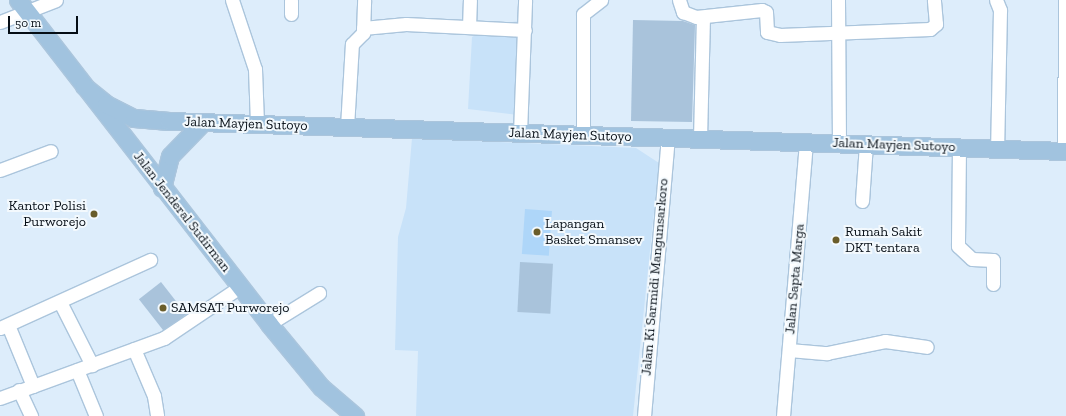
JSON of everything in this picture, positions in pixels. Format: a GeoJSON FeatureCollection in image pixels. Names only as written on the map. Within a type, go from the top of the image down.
{"type":"FeatureCollection","features":[{"type":"Feature","properties":{"kind":"main road","name":"Jalan Jenderal Sudirman"},"geometry":{"type":"LineString","coordinates":[[22,5],[162,188],[269,324],[321,387],[355,416]]}},
{"type":"Feature","properties":{"kind":"main road","name":"Jalan Mayjen Sutoyo"},"geometry":{"type":"LineString","coordinates":[[84,86],[106,104],[134,118],[257,124],[1065,151]]}},
{"type":"Feature","properties":{"kind":"main road"},"geometry":{"type":"LineString","coordinates":[[162,188],[170,156],[203,122]]}},
{"type":"Feature","properties":{"kind":"street"},"geometry":{"type":"LineString","coordinates":[[0,22],[22,5],[56,0]]}},
{"type":"Feature","properties":{"kind":"street"},"geometry":{"type":"LineString","coordinates":[[232,0],[255,69],[257,124]]}},
{"type":"Feature","properties":{"kind":"street"},"geometry":{"type":"LineString","coordinates":[[291,0],[291,14]]}},
{"type":"Feature","properties":{"kind":"street"},"geometry":{"type":"LineString","coordinates":[[347,127],[352,44],[362,35],[364,0]]}},
{"type":"Feature","properties":{"kind":"street"},"geometry":{"type":"LineString","coordinates":[[469,27],[470,0]]}},
{"type":"Feature","properties":{"kind":"street"},"geometry":{"type":"LineString","coordinates":[[520,133],[525,30],[524,0]]}},
{"type":"Feature","properties":{"kind":"street"},"geometry":{"type":"LineString","coordinates":[[583,135],[583,14],[601,0]]}},
{"type":"Feature","properties":{"kind":"street"},"geometry":{"type":"LineString","coordinates":[[679,0],[683,12],[703,17],[762,10],[766,12],[769,34],[839,34],[930,29],[936,24],[934,0]]}},
{"type":"Feature","properties":{"kind":"street"},"geometry":{"type":"LineString","coordinates":[[838,0],[839,143]]}},
{"type":"Feature","properties":{"kind":"street"},"geometry":{"type":"LineString","coordinates":[[996,0],[1000,10],[997,149]]}},
{"type":"Feature","properties":{"kind":"street"},"geometry":{"type":"LineString","coordinates":[[1065,0],[1065,151]]}},
{"type":"Feature","properties":{"kind":"street"},"geometry":{"type":"LineString","coordinates":[[700,139],[703,17]]}},
{"type":"Feature","properties":{"kind":"street"},"geometry":{"type":"LineString","coordinates":[[363,28],[406,24],[525,30]]}},
{"type":"Feature","properties":{"kind":"street","name":"Jalan Ki Sarmidi Mangunsarkoro"},"geometry":{"type":"LineString","coordinates":[[644,416],[668,138]]}},
{"type":"Feature","properties":{"kind":"street","name":"Jalan Sapta Marga"},"geometry":{"type":"LineString","coordinates":[[784,416],[806,142]]}},
{"type":"Feature","properties":{"kind":"street"},"geometry":{"type":"LineString","coordinates":[[862,201],[866,144]]}},
{"type":"Feature","properties":{"kind":"street"},"geometry":{"type":"LineString","coordinates":[[960,148],[958,246],[972,259],[993,260],[994,284]]}},
{"type":"Feature","properties":{"kind":"street"},"geometry":{"type":"LineString","coordinates":[[0,170],[51,151]]}},
{"type":"Feature","properties":{"kind":"street"},"geometry":{"type":"LineString","coordinates":[[33,386],[4,327],[150,260]]}},
{"type":"Feature","properties":{"kind":"street"},"geometry":{"type":"LineString","coordinates":[[0,398],[92,365],[182,329],[240,287]]}},
{"type":"Feature","properties":{"kind":"street"},"geometry":{"type":"LineString","coordinates":[[269,324],[319,293]]}},
{"type":"Feature","properties":{"kind":"street"},"geometry":{"type":"LineString","coordinates":[[60,302],[92,365]]}},
{"type":"Feature","properties":{"kind":"street"},"geometry":{"type":"LineString","coordinates":[[789,350],[827,353],[885,341],[927,347]]}},
{"type":"Feature","properties":{"kind":"street"},"geometry":{"type":"LineString","coordinates":[[134,349],[154,396],[156,416]]}},
{"type":"Feature","properties":{"kind":"street"},"geometry":{"type":"LineString","coordinates":[[77,370],[96,416]]}},
{"type":"Feature","properties":{"kind":"street"},"geometry":{"type":"LineString","coordinates":[[20,390],[30,416]]}},
{"type":"Feature","properties":{"kind":"shaded area"},"geometry":{"type":"Polygon","coordinates":[[[520,21],[518,115],[468,109],[472,37],[497,24],[520,21]]]}},
{"type":"Feature","properties":{"kind":"shaded area"},"geometry":{"type":"Polygon","coordinates":[[[412,138],[636,148],[659,163],[633,416],[416,416],[418,351],[395,350],[398,237],[406,208],[412,138]]]}},
{"type":"Feature","properties":{"kind":"shaded area","name":"Lapangan Basket Smansev"},"geometry":{"type":"Polygon","coordinates":[[[525,209],[552,211],[549,256],[522,254],[525,209]]]}},
{"type":"Feature","properties":{"kind":"building"},"geometry":{"type":"Polygon","coordinates":[[[633,20],[683,21],[695,25],[692,122],[631,121],[633,20]]]}},
{"type":"Feature","properties":{"kind":"building"},"geometry":{"type":"Polygon","coordinates":[[[520,262],[553,264],[550,314],[517,312],[520,262]]]}},
{"type":"Feature","properties":{"kind":"building","name":"SAMSAT Purworejo"},"geometry":{"type":"Polygon","coordinates":[[[161,282],[186,314],[164,332],[139,299],[161,282]]]}},
{"type":"Feature","properties":{"kind":"place","name":"Kantor Polisi Purworejo"},"geometry":{"type":"Point","coordinates":[94,214]}},
{"type":"Feature","properties":{"kind":"place","name":"Lapangan Basket Smansev"},"geometry":{"type":"Point","coordinates":[537,232]}},
{"type":"Feature","properties":{"kind":"place","name":"Rumah Sakit DKT tentara"},"geometry":{"type":"Point","coordinates":[836,240]}},
{"type":"Feature","properties":{"kind":"place","name":"SAMSAT Purworejo"},"geometry":{"type":"Point","coordinates":[163,308]}}]}
